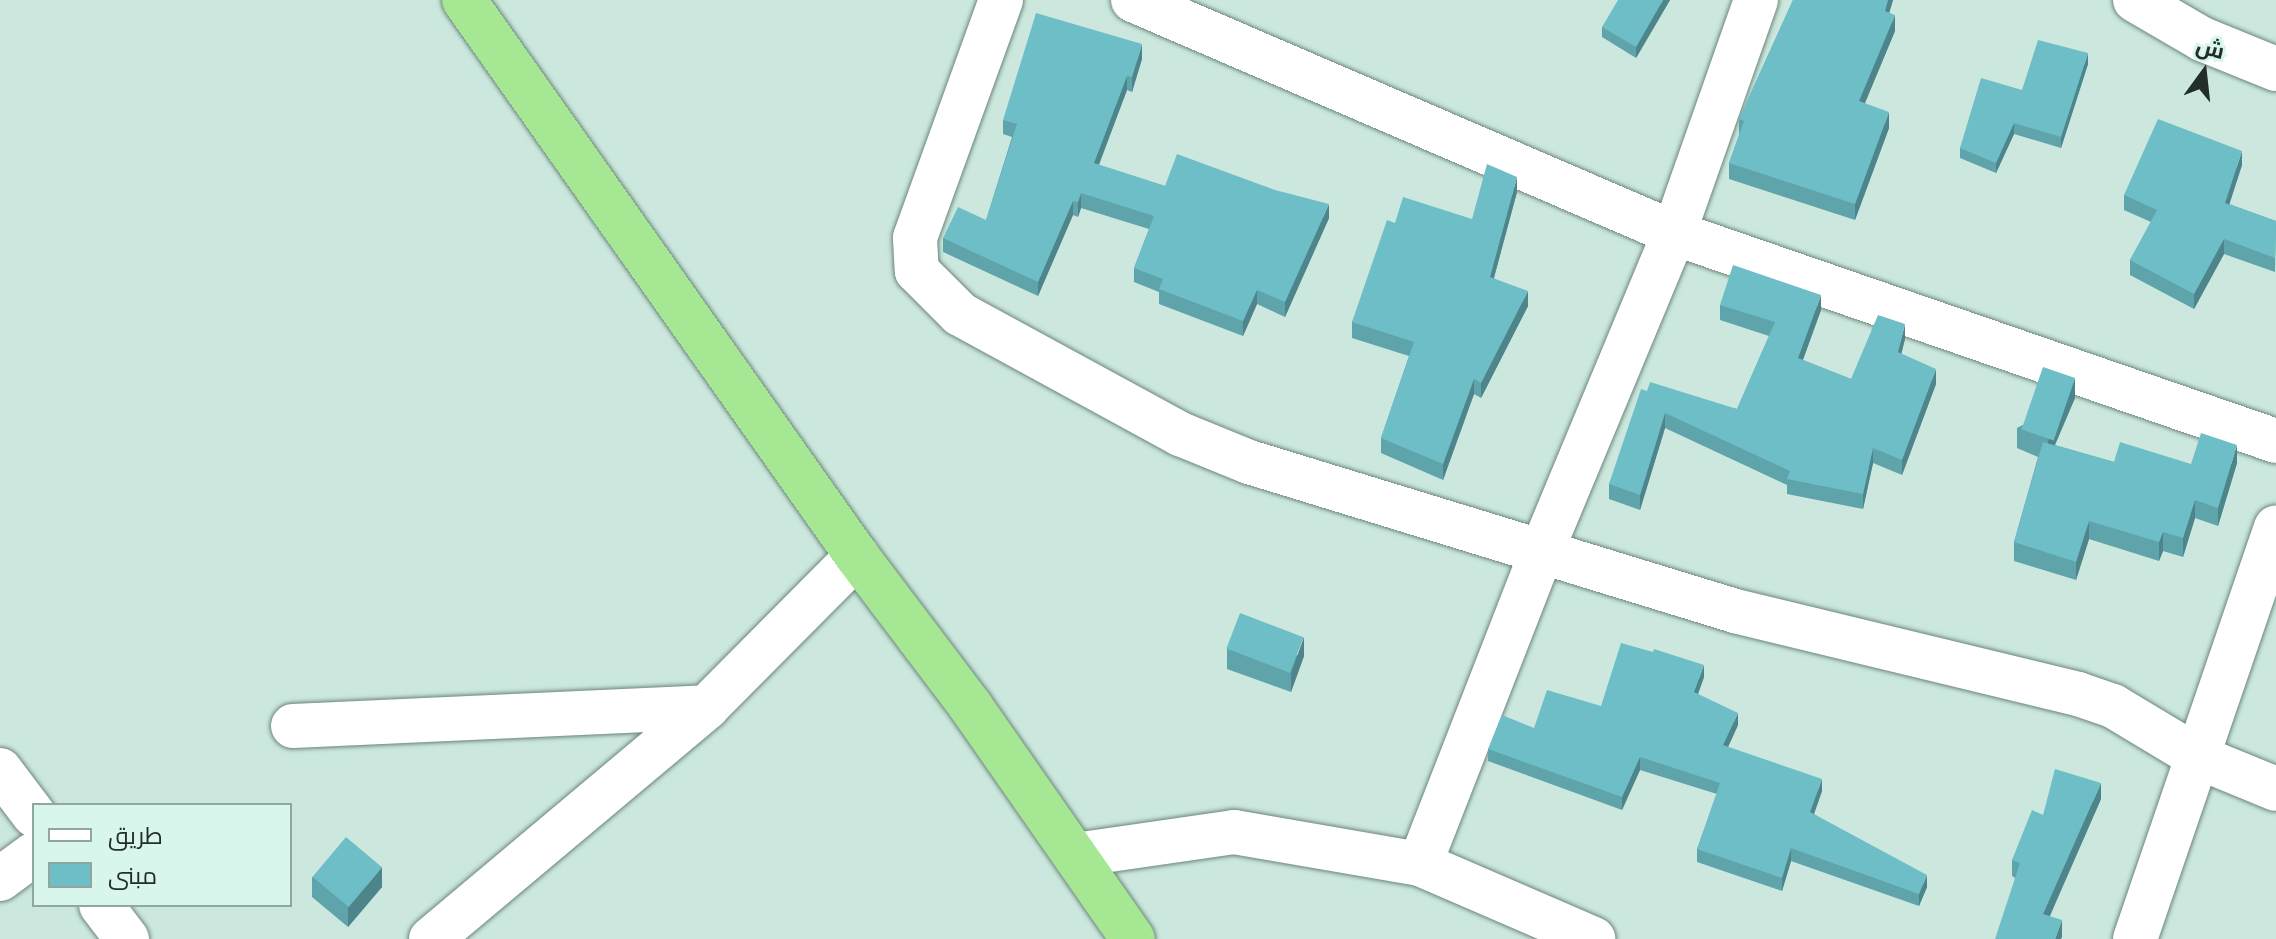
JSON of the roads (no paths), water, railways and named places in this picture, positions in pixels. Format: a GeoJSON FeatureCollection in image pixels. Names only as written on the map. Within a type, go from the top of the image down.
{"type":"FeatureCollection","features":[{"type":"Feature","properties":{"kind":"highway"},"geometry":{"type":"LineString","coordinates":[[464,0],[857,556],[971,707],[1133,939]]}},
{"type":"Feature","properties":{"kind":"street"},"geometry":{"type":"LineString","coordinates":[[1001,0],[915,238],[917,271],[960,314],[1180,434],[1249,462],[1735,611],[2078,694],[2113,706],[2198,757],[2276,789]]}},
{"type":"Feature","properties":{"kind":"street"},"geometry":{"type":"LineString","coordinates":[[1133,0],[1674,233],[2276,441]]}},
{"type":"Feature","properties":{"kind":"street"},"geometry":{"type":"LineString","coordinates":[[1420,864],[1541,553],[1674,233],[1756,0]]}},
{"type":"Feature","properties":{"kind":"street"},"geometry":{"type":"LineString","coordinates":[[2135,0],[2202,39],[2276,69]]}},
{"type":"Feature","properties":{"kind":"street"},"geometry":{"type":"LineString","coordinates":[[2135,939],[2276,528]]}},
{"type":"Feature","properties":{"kind":"street"},"geometry":{"type":"LineString","coordinates":[[431,939],[707,707],[857,556]]}},
{"type":"Feature","properties":{"kind":"street"},"geometry":{"type":"LineString","coordinates":[[293,726],[707,707]]}},
{"type":"Feature","properties":{"kind":"street"},"geometry":{"type":"LineString","coordinates":[[0,770],[32,812]]}},
{"type":"Feature","properties":{"kind":"street"},"geometry":{"type":"LineString","coordinates":[[1075,855],[1234,832],[1420,864],[1593,939]]}},
{"type":"Feature","properties":{"kind":"street"},"geometry":{"type":"LineString","coordinates":[[0,879],[32,855]]}},
{"type":"Feature","properties":{"kind":"street"},"geometry":{"type":"LineString","coordinates":[[103,907],[127,939]]}}]}
